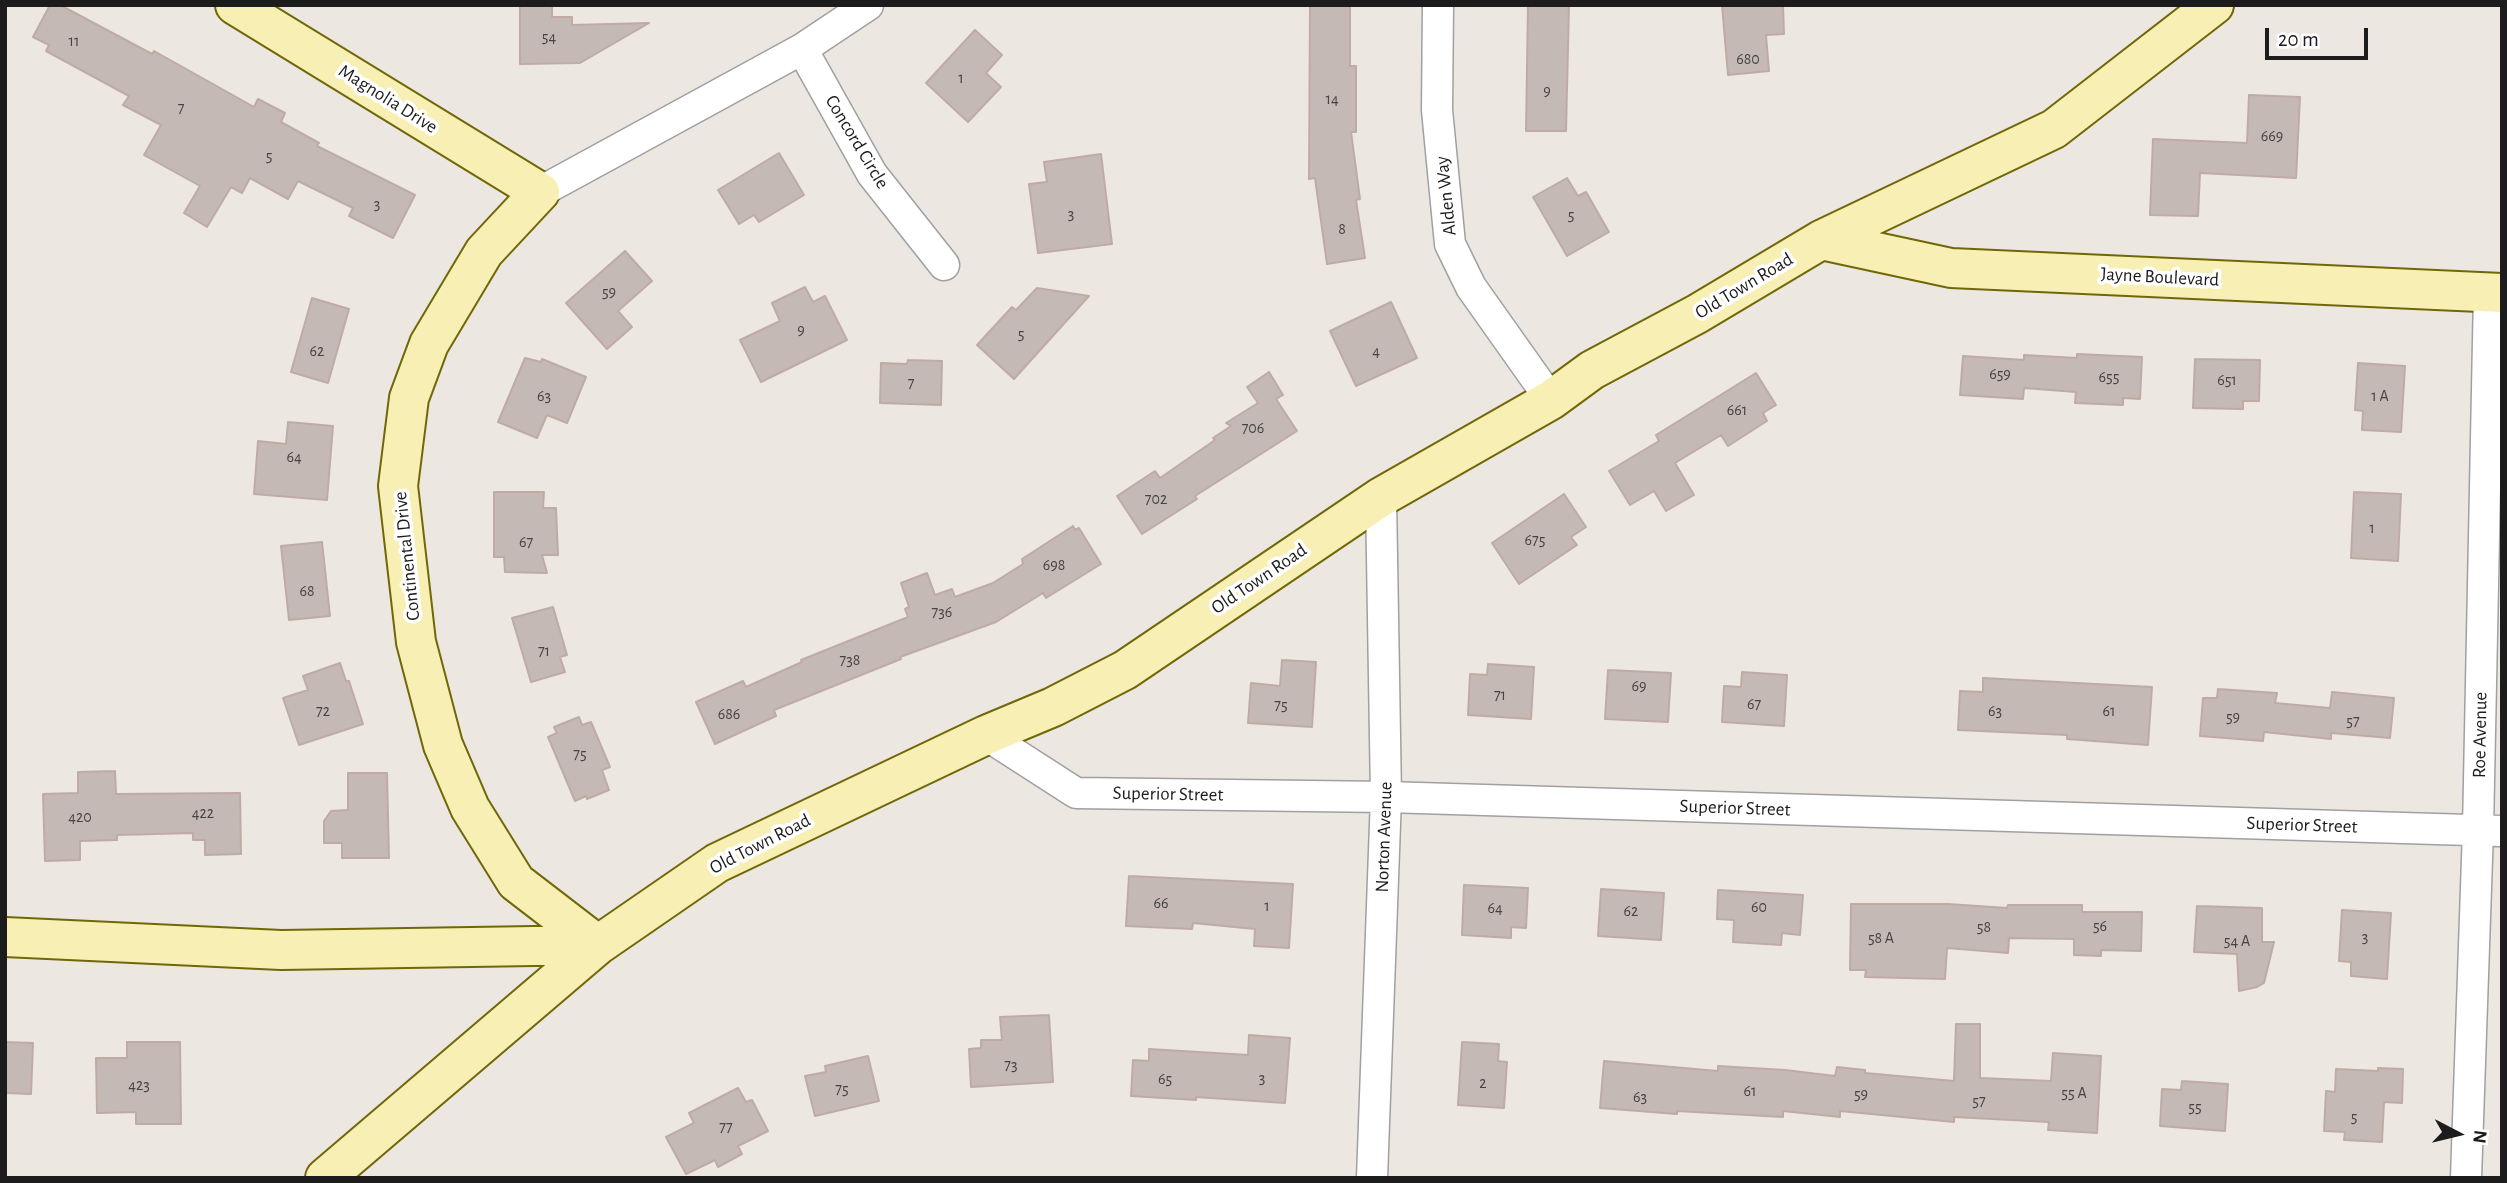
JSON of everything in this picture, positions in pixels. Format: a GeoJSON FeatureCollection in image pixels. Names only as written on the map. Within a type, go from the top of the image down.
{"type":"FeatureCollection","features":[{"type":"Feature","properties":{"kind":"street","name":"Magnolia Drive"},"geometry":{"type":"LineString","coordinates":[[235,5],[540,192]]}},
{"type":"Feature","properties":{"kind":"street"},"geometry":{"type":"LineString","coordinates":[[802,49],[868,5]]}},
{"type":"Feature","properties":{"kind":"street","name":"Alden Way"},"geometry":{"type":"LineString","coordinates":[[1438,5],[1437,110],[1450,244],[1471,287],[1551,400]]}},
{"type":"Feature","properties":{"kind":"street","name":"Old Town Road"},"geometry":{"type":"LineString","coordinates":[[325,1178],[598,945],[717,863],[986,735],[1054,706],[1125,670],[1381,497],[1551,400],[1592,370],[1697,314],[1821,240],[2054,129],[2214,5]]}},
{"type":"Feature","properties":{"kind":"street","name":"Continental Drive"},"geometry":{"type":"LineString","coordinates":[[598,945],[516,882],[464,795],[443,745],[416,642],[398,486],[409,398],[429,344],[484,252],[540,192],[802,49]]}},
{"type":"Feature","properties":{"kind":"street","name":"Concord Circle"},"geometry":{"type":"LineString","coordinates":[[802,49],[872,174],[944,265]]}},
{"type":"Feature","properties":{"kind":"street","name":"Jayne Boulevard"},"geometry":{"type":"LineString","coordinates":[[1821,240],[1951,268],[2495,293]]}},
{"type":"Feature","properties":{"kind":"street","name":"Roe Avenue"},"geometry":{"type":"LineString","coordinates":[[2466,1178],[2490,830],[2495,293]]}},
{"type":"Feature","properties":{"kind":"street","name":"Norton Avenue"},"geometry":{"type":"LineString","coordinates":[[1372,1178],[1386,797],[1381,497]]}},
{"type":"Feature","properties":{"kind":"street","name":"Superior Street"},"geometry":{"type":"LineString","coordinates":[[986,735],[1076,793],[1386,797],[2490,830]]}},
{"type":"Feature","properties":{"kind":"street"},"geometry":{"type":"LineString","coordinates":[[5,937],[281,950],[598,945]]}},
{"type":"Feature","properties":{"kind":"building"},"geometry":{"type":"Polygon","coordinates":[[[50,5],[60,5],[152,54],[154,51],[254,107],[258,99],[285,113],[281,122],[319,143],[317,146],[415,195],[393,238],[349,216],[353,208],[298,181],[288,199],[250,178],[242,193],[231,187],[207,227],[184,213],[200,186],[144,155],[161,125],[123,105],[129,96],[46,51],[49,45],[33,37],[50,5]]]}},
{"type":"Feature","properties":{"kind":"building"},"geometry":{"type":"Polygon","coordinates":[[[520,5],[552,5],[552,17],[572,17],[572,25],[649,23],[580,63],[520,64],[520,5]]]}},
{"type":"Feature","properties":{"kind":"building"},"geometry":{"type":"Polygon","coordinates":[[[1310,5],[1350,5],[1350,66],[1356,66],[1356,132],[1351,132],[1360,199],[1356,200],[1365,258],[1327,264],[1315,178],[1309,179],[1310,5]]]}},
{"type":"Feature","properties":{"kind":"building"},"geometry":{"type":"Polygon","coordinates":[[[1528,5],[1569,5],[1566,131],[1526,131],[1528,5]]]}},
{"type":"Feature","properties":{"kind":"building"},"geometry":{"type":"Polygon","coordinates":[[[1722,5],[1783,5],[1784,34],[1766,35],[1769,71],[1728,75],[1722,5]]]}},
{"type":"Feature","properties":{"kind":"building"},"geometry":{"type":"Polygon","coordinates":[[[975,30],[1002,55],[986,73],[1001,87],[968,122],[926,83],[975,30]]]}},
{"type":"Feature","properties":{"kind":"building"},"geometry":{"type":"Polygon","coordinates":[[[2249,95],[2300,97],[2296,178],[2200,173],[2198,216],[2150,215],[2153,139],[2247,143],[2249,95]]]}},
{"type":"Feature","properties":{"kind":"building"},"geometry":{"type":"Polygon","coordinates":[[[779,153],[804,195],[759,222],[754,215],[739,224],[718,190],[779,153]]]}},
{"type":"Feature","properties":{"kind":"building"},"geometry":{"type":"Polygon","coordinates":[[[1101,154],[1112,244],[1038,253],[1029,184],[1047,182],[1044,162],[1101,154]]]}},
{"type":"Feature","properties":{"kind":"building"},"geometry":{"type":"Polygon","coordinates":[[[1567,178],[1578,196],[1586,192],[1609,232],[1567,256],[1533,197],[1567,178]]]}},
{"type":"Feature","properties":{"kind":"building"},"geometry":{"type":"Polygon","coordinates":[[[625,251],[652,281],[618,311],[632,327],[607,349],[566,303],[625,251]]]}},
{"type":"Feature","properties":{"kind":"building"},"geometry":{"type":"Polygon","coordinates":[[[805,287],[813,302],[825,296],[847,340],[761,382],[740,340],[780,321],[772,303],[805,287]]]}},
{"type":"Feature","properties":{"kind":"building"},"geometry":{"type":"Polygon","coordinates":[[[1037,288],[1089,296],[1014,379],[977,345],[1012,307],[1016,310],[1037,288]]]}},
{"type":"Feature","properties":{"kind":"building"},"geometry":{"type":"Polygon","coordinates":[[[312,298],[349,309],[328,383],[291,372],[312,298]]]}},
{"type":"Feature","properties":{"kind":"building"},"geometry":{"type":"Polygon","coordinates":[[[1391,302],[1417,358],[1356,386],[1330,331],[1391,302]]]}},
{"type":"Feature","properties":{"kind":"building"},"geometry":{"type":"Polygon","coordinates":[[[2077,354],[2142,357],[2140,399],[2123,398],[2123,405],[2075,403],[2076,392],[2024,388],[2023,399],[1960,395],[1963,356],[2024,360],[2024,355],[2077,358],[2077,354]]]}},
{"type":"Feature","properties":{"kind":"building"},"geometry":{"type":"Polygon","coordinates":[[[525,358],[541,362],[542,359],[586,377],[567,423],[547,415],[537,438],[498,422],[525,358]]]}},
{"type":"Feature","properties":{"kind":"building"},"geometry":{"type":"Polygon","coordinates":[[[2195,359],[2260,360],[2259,401],[2243,401],[2243,409],[2193,408],[2195,359]]]}},
{"type":"Feature","properties":{"kind":"building"},"geometry":{"type":"Polygon","coordinates":[[[908,360],[942,361],[941,405],[880,403],[881,363],[907,364],[908,360]]]}},
{"type":"Feature","properties":{"kind":"building"},"geometry":{"type":"Polygon","coordinates":[[[2358,363],[2405,366],[2401,432],[2362,430],[2363,411],[2355,410],[2358,363]]]}},
{"type":"Feature","properties":{"kind":"building"},"geometry":{"type":"Polygon","coordinates":[[[1269,372],[1283,395],[1276,399],[1297,431],[1195,496],[1197,499],[1142,534],[1117,496],[1155,471],[1160,478],[1215,440],[1213,438],[1231,426],[1226,423],[1258,403],[1247,387],[1269,372]]]}},
{"type":"Feature","properties":{"kind":"building"},"geometry":{"type":"Polygon","coordinates":[[[1756,373],[1776,405],[1763,413],[1767,421],[1728,446],[1721,435],[1675,463],[1694,495],[1666,511],[1654,491],[1630,505],[1609,471],[1659,441],[1656,435],[1756,373]]]}},
{"type":"Feature","properties":{"kind":"building"},"geometry":{"type":"Polygon","coordinates":[[[288,422],[333,426],[327,500],[254,494],[258,441],[286,444],[288,422]]]}},
{"type":"Feature","properties":{"kind":"building"},"geometry":{"type":"Polygon","coordinates":[[[494,492],[544,492],[543,508],[556,508],[558,555],[542,555],[547,573],[505,572],[504,557],[494,557],[494,492]]]}},
{"type":"Feature","properties":{"kind":"building"},"geometry":{"type":"Polygon","coordinates":[[[2354,492],[2401,494],[2398,561],[2351,558],[2354,492]]]}},
{"type":"Feature","properties":{"kind":"building"},"geometry":{"type":"Polygon","coordinates":[[[1564,494],[1586,527],[1571,537],[1577,545],[1519,584],[1492,543],[1564,494]]]}},
{"type":"Feature","properties":{"kind":"building"},"geometry":{"type":"Polygon","coordinates":[[[1073,526],[1075,530],[1079,528],[1101,564],[1046,598],[1043,593],[996,622],[900,657],[901,659],[774,710],[776,716],[715,744],[696,702],[743,681],[746,687],[802,662],[801,660],[908,617],[905,609],[909,607],[901,583],[927,573],[935,595],[952,589],[955,597],[993,583],[1023,564],[1022,559],[1073,526]]]}},
{"type":"Feature","properties":{"kind":"building"},"geometry":{"type":"Polygon","coordinates":[[[322,542],[330,616],[289,620],[281,546],[322,542]]]}},
{"type":"Feature","properties":{"kind":"building"},"geometry":{"type":"Polygon","coordinates":[[[553,607],[567,655],[560,657],[565,672],[531,682],[512,618],[553,607]]]}},
{"type":"Feature","properties":{"kind":"building"},"geometry":{"type":"Polygon","coordinates":[[[1282,660],[1316,662],[1312,727],[1248,723],[1251,683],[1280,686],[1282,660]]]}},
{"type":"Feature","properties":{"kind":"building"},"geometry":{"type":"Polygon","coordinates":[[[340,663],[363,724],[299,745],[283,698],[308,690],[303,676],[340,663]]]}},
{"type":"Feature","properties":{"kind":"building"},"geometry":{"type":"Polygon","coordinates":[[[1488,664],[1534,667],[1531,719],[1468,715],[1470,674],[1487,675],[1488,664]]]}},
{"type":"Feature","properties":{"kind":"building"},"geometry":{"type":"Polygon","coordinates":[[[1608,670],[1671,673],[1668,722],[1605,719],[1608,670]]]}},
{"type":"Feature","properties":{"kind":"building"},"geometry":{"type":"Polygon","coordinates":[[[1742,672],[1787,675],[1784,726],[1722,722],[1724,686],[1741,687],[1742,672]]]}},
{"type":"Feature","properties":{"kind":"building"},"geometry":{"type":"Polygon","coordinates":[[[1983,678],[2152,687],[2148,745],[2067,739],[2067,735],[1958,730],[1960,691],[1983,692],[1983,678]]]}},
{"type":"Feature","properties":{"kind":"building"},"geometry":{"type":"Polygon","coordinates":[[[2218,689],[2277,693],[2275,703],[2330,708],[2332,692],[2394,698],[2390,738],[2331,733],[2331,739],[2264,732],[2263,741],[2200,736],[2203,698],[2217,698],[2218,689]]]}},
{"type":"Feature","properties":{"kind":"building"},"geometry":{"type":"Polygon","coordinates":[[[579,717],[582,725],[591,722],[610,767],[602,770],[609,790],[575,801],[548,737],[557,733],[554,727],[579,717]]]}},
{"type":"Feature","properties":{"kind":"building"},"geometry":{"type":"Polygon","coordinates":[[[115,771],[116,794],[240,793],[241,854],[205,855],[205,840],[193,840],[193,833],[117,835],[117,840],[80,841],[80,860],[45,861],[43,794],[78,793],[78,772],[115,771]]]}},
{"type":"Feature","properties":{"kind":"building"},"geometry":{"type":"Polygon","coordinates":[[[348,773],[387,773],[389,858],[342,858],[342,843],[324,843],[324,821],[331,811],[348,810],[348,773]]]}},
{"type":"Feature","properties":{"kind":"building"},"geometry":{"type":"Polygon","coordinates":[[[1129,876],[1293,884],[1289,948],[1254,946],[1255,929],[1193,923],[1192,929],[1126,926],[1129,876]]]}},
{"type":"Feature","properties":{"kind":"building"},"geometry":{"type":"Polygon","coordinates":[[[1464,885],[1528,888],[1526,928],[1511,927],[1511,938],[1462,935],[1464,885]]]}},
{"type":"Feature","properties":{"kind":"building"},"geometry":{"type":"Polygon","coordinates":[[[1601,889],[1664,893],[1661,940],[1598,936],[1601,889]]]}},
{"type":"Feature","properties":{"kind":"building"},"geometry":{"type":"Polygon","coordinates":[[[1718,890],[1803,895],[1800,935],[1782,933],[1781,945],[1733,942],[1734,920],[1717,919],[1718,890]]]}},
{"type":"Feature","properties":{"kind":"building"},"geometry":{"type":"Polygon","coordinates":[[[1851,904],[1948,904],[2007,908],[2008,905],[2082,905],[2082,912],[2142,912],[2141,951],[2101,950],[2101,956],[2074,955],[2074,939],[2009,938],[2008,953],[1947,948],[1945,979],[1865,977],[1866,970],[1850,970],[1851,904]]]}},
{"type":"Feature","properties":{"kind":"building"},"geometry":{"type":"Polygon","coordinates":[[[2197,906],[2262,908],[2262,942],[2274,942],[2264,983],[2239,991],[2237,954],[2194,952],[2197,906]]]}},
{"type":"Feature","properties":{"kind":"building"},"geometry":{"type":"Polygon","coordinates":[[[2342,910],[2391,913],[2387,979],[2351,976],[2351,962],[2339,961],[2342,910]]]}},
{"type":"Feature","properties":{"kind":"building"},"geometry":{"type":"Polygon","coordinates":[[[1049,1015],[1053,1082],[971,1087],[969,1049],[981,1048],[981,1040],[1002,1040],[1000,1017],[1049,1015]]]}},
{"type":"Feature","properties":{"kind":"building"},"geometry":{"type":"Polygon","coordinates":[[[1956,1024],[1980,1024],[1980,1078],[2051,1081],[2053,1053],[2101,1056],[2097,1133],[2048,1130],[2049,1122],[1954,1117],[1954,1122],[1840,1111],[1840,1117],[1783,1111],[1783,1117],[1677,1111],[1677,1114],[1600,1108],[1604,1061],[1718,1071],[1718,1066],[1785,1070],[1835,1076],[1837,1067],[1865,1070],[1865,1073],[1954,1081],[1956,1024]]]}},
{"type":"Feature","properties":{"kind":"building"},"geometry":{"type":"Polygon","coordinates":[[[1249,1035],[1290,1038],[1285,1103],[1131,1096],[1133,1060],[1149,1061],[1149,1049],[1248,1055],[1249,1035]]]}},
{"type":"Feature","properties":{"kind":"building"},"geometry":{"type":"Polygon","coordinates":[[[5,1042],[33,1043],[31,1094],[5,1093],[5,1042]]]}},
{"type":"Feature","properties":{"kind":"building"},"geometry":{"type":"Polygon","coordinates":[[[127,1042],[180,1042],[181,1124],[136,1124],[136,1112],[97,1113],[96,1058],[127,1058],[127,1042]]]}},
{"type":"Feature","properties":{"kind":"building"},"geometry":{"type":"Polygon","coordinates":[[[1462,1042],[1499,1044],[1498,1061],[1507,1062],[1504,1108],[1458,1105],[1462,1042]]]}},
{"type":"Feature","properties":{"kind":"building"},"geometry":{"type":"Polygon","coordinates":[[[868,1056],[879,1101],[815,1116],[805,1076],[826,1072],[825,1066],[868,1056]]]}},
{"type":"Feature","properties":{"kind":"building"},"geometry":{"type":"Polygon","coordinates":[[[2378,1068],[2403,1069],[2402,1103],[2384,1102],[2382,1142],[2344,1140],[2345,1132],[2324,1131],[2326,1091],[2335,1092],[2336,1069],[2378,1071],[2378,1068]]]}},
{"type":"Feature","properties":{"kind":"building"},"geometry":{"type":"Polygon","coordinates":[[[2182,1081],[2228,1084],[2225,1131],[2160,1126],[2162,1089],[2181,1090],[2182,1081]]]}},
{"type":"Feature","properties":{"kind":"building"},"geometry":{"type":"Polygon","coordinates":[[[738,1088],[746,1102],[752,1100],[768,1131],[738,1146],[742,1154],[718,1167],[715,1160],[686,1174],[666,1137],[694,1123],[689,1113],[738,1088]]]}}]}
